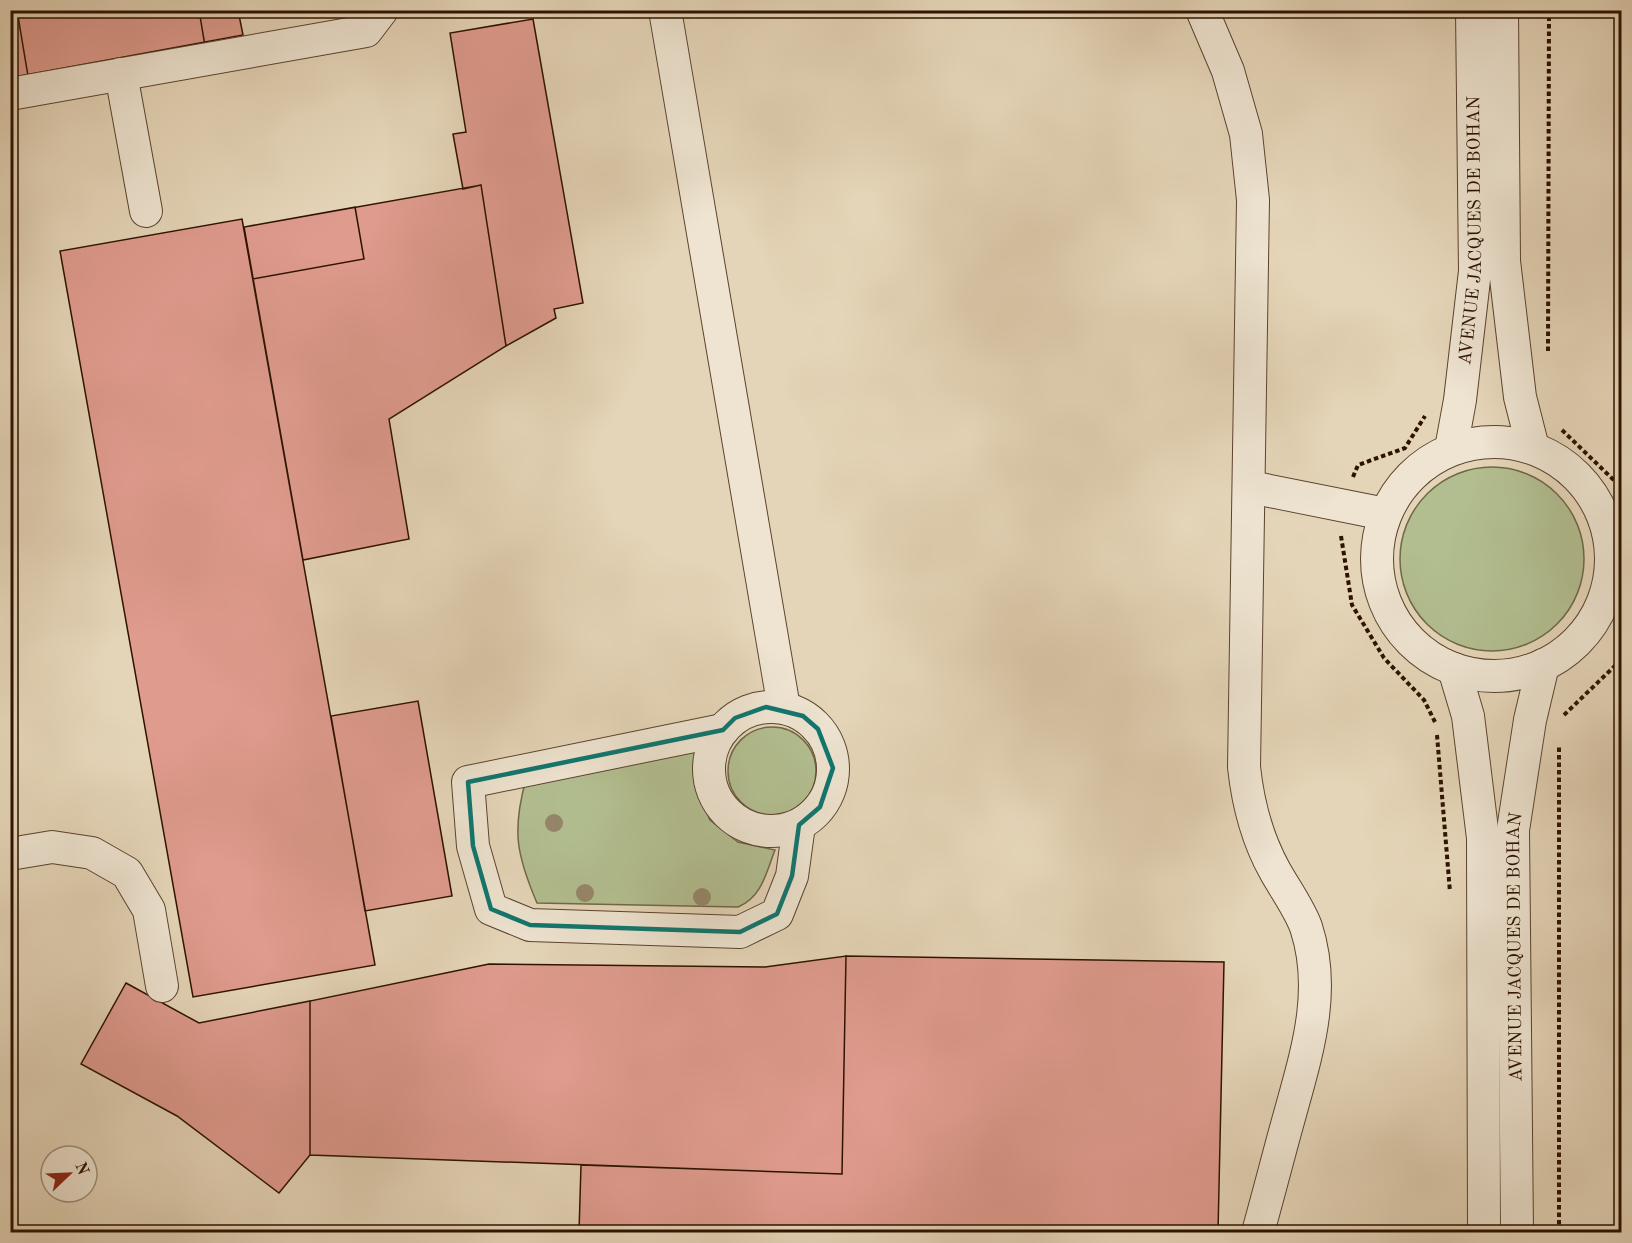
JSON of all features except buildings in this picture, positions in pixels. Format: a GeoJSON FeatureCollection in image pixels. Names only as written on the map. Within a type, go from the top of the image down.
{"type":"FeatureCollection","features":[{"type":"Feature","properties":{"kind":"street"},"geometry":{"type":"LineString","coordinates":[[10,94],[366,31],[382,10]]}},
{"type":"Feature","properties":{"kind":"street"},"geometry":{"type":"LineString","coordinates":[[665,10],[784,708]]}},
{"type":"Feature","properties":{"kind":"street"},"geometry":{"type":"LineString","coordinates":[[1202,10],[1228,71],[1246,134],[1252,189],[1250,487],[1244,767],[1248,803],[1273,868],[1305,925],[1313,955],[1316,986],[1309,1045],[1258,1233]]}},
{"type":"Feature","properties":{"kind":"street","name":"AVENUE JACQUES DE BOHAN"},"geometry":{"type":"LineString","coordinates":[[1451,449],[1460,400],[1475,271],[1472,10]]}},
{"type":"Feature","properties":{"kind":"street","name":"AVENUE JACQUES DE BOHAN"},"geometry":{"type":"LineString","coordinates":[[1502,10],[1504,261],[1521,397],[1533,448]]}},
{"type":"Feature","properties":{"kind":"street"},"geometry":{"type":"LineString","coordinates":[[121,74],[146,211]]}},
{"type":"Feature","properties":{"kind":"street"},"geometry":{"type":"LineString","coordinates":[[1478,442],[1506,442],[1533,448],[1559,461],[1581,480],[1615,534],[1609,610],[1568,650],[1526,672],[1502,676],[1478,675],[1454,669],[1426,655],[1403,633],[1386,606],[1378,576],[1377,544],[1385,514],[1408,479],[1423,465],[1451,449],[1478,442]]}},
{"type":"Feature","properties":{"kind":"street"},"geometry":{"type":"LineString","coordinates":[[1250,487],[1385,514]]}},
{"type":"Feature","properties":{"kind":"street","name":"AVENUE JACQUES DE BOHAN"},"geometry":{"type":"LineString","coordinates":[[1517,1233],[1513,830],[1530,720],[1543,665]]}},
{"type":"Feature","properties":{"kind":"street","name":"AVENUE JACQUES DE BOHAN"},"geometry":{"type":"LineString","coordinates":[[1454,669],[1468,716],[1483,838],[1484,1233]]}},
{"type":"Feature","properties":{"kind":"street"},"geometry":{"type":"LineString","coordinates":[[766,707],[784,708],[802,716],[818,729],[829,747],[833,768],[830,788],[820,807],[799,825],[778,831],[758,830],[738,822],[722,808],[712,790],[709,769],[712,748],[723,730],[735,718],[766,707]]}},
{"type":"Feature","properties":{"kind":"street"},"geometry":{"type":"LineString","coordinates":[[723,730],[468,782],[473,846],[491,909],[530,925],[740,932],[777,914],[792,876],[799,825]]}},
{"type":"Feature","properties":{"kind":"street"},"geometry":{"type":"LineString","coordinates":[[10,854],[52,847],[92,853],[127,873],[149,910],[162,986]]}},
{"type":"Feature","properties":{"kind":"path"},"geometry":{"type":"LineString","coordinates":[[1548,353],[1549,10]]}},
{"type":"Feature","properties":{"kind":"path"},"geometry":{"type":"LineString","coordinates":[[1429,410],[1405,448],[1359,465],[1339,515],[1352,605],[1384,658],[1424,700],[1436,722],[1450,898]]}},
{"type":"Feature","properties":{"kind":"path"},"geometry":{"type":"LineString","coordinates":[[1557,420],[1561,430],[1622,488]]}},
{"type":"Feature","properties":{"kind":"path"},"geometry":{"type":"LineString","coordinates":[[1560,719],[1622,659]]}},
{"type":"Feature","properties":{"kind":"path"},"geometry":{"type":"LineString","coordinates":[[1559,742],[1559,1233]]}},
{"type":"Feature","properties":{"kind":"highlighted area"},"geometry":{"type":"Polygon","coordinates":[[[766,707],[803,716],[818,729],[833,768],[820,807],[799,825],[792,876],[777,914],[740,932],[530,925],[491,909],[473,846],[468,782],[723,730],[735,718],[766,707]]]}},
{"type":"Feature","properties":{"kind":"green space"},"geometry":{"type":"Polygon","coordinates":[[[1492,467],[1527,474],[1557,494],[1577,524],[1584,559],[1577,594],[1557,624],[1527,644],[1492,651],[1457,644],[1427,624],[1407,594],[1400,559],[1407,524],[1427,494],[1457,474],[1492,467]]]}},
{"type":"Feature","properties":{"kind":"green space"},"geometry":{"type":"Polygon","coordinates":[[[772,727],[789,730],[803,740],[813,754],[816,771],[813,788],[803,802],[789,812],[772,815],[755,812],[741,802],[731,788],[728,771],[731,754],[741,740],[755,730],[772,727]]]}},
{"type":"Feature","properties":{"kind":"green space"},"geometry":{"type":"Polygon","coordinates":[[[697,746],[695,785],[710,820],[738,842],[775,850],[766,876],[753,897],[738,907],[537,903],[524,870],[518,842],[519,813],[526,779],[697,746]]]}}]}
